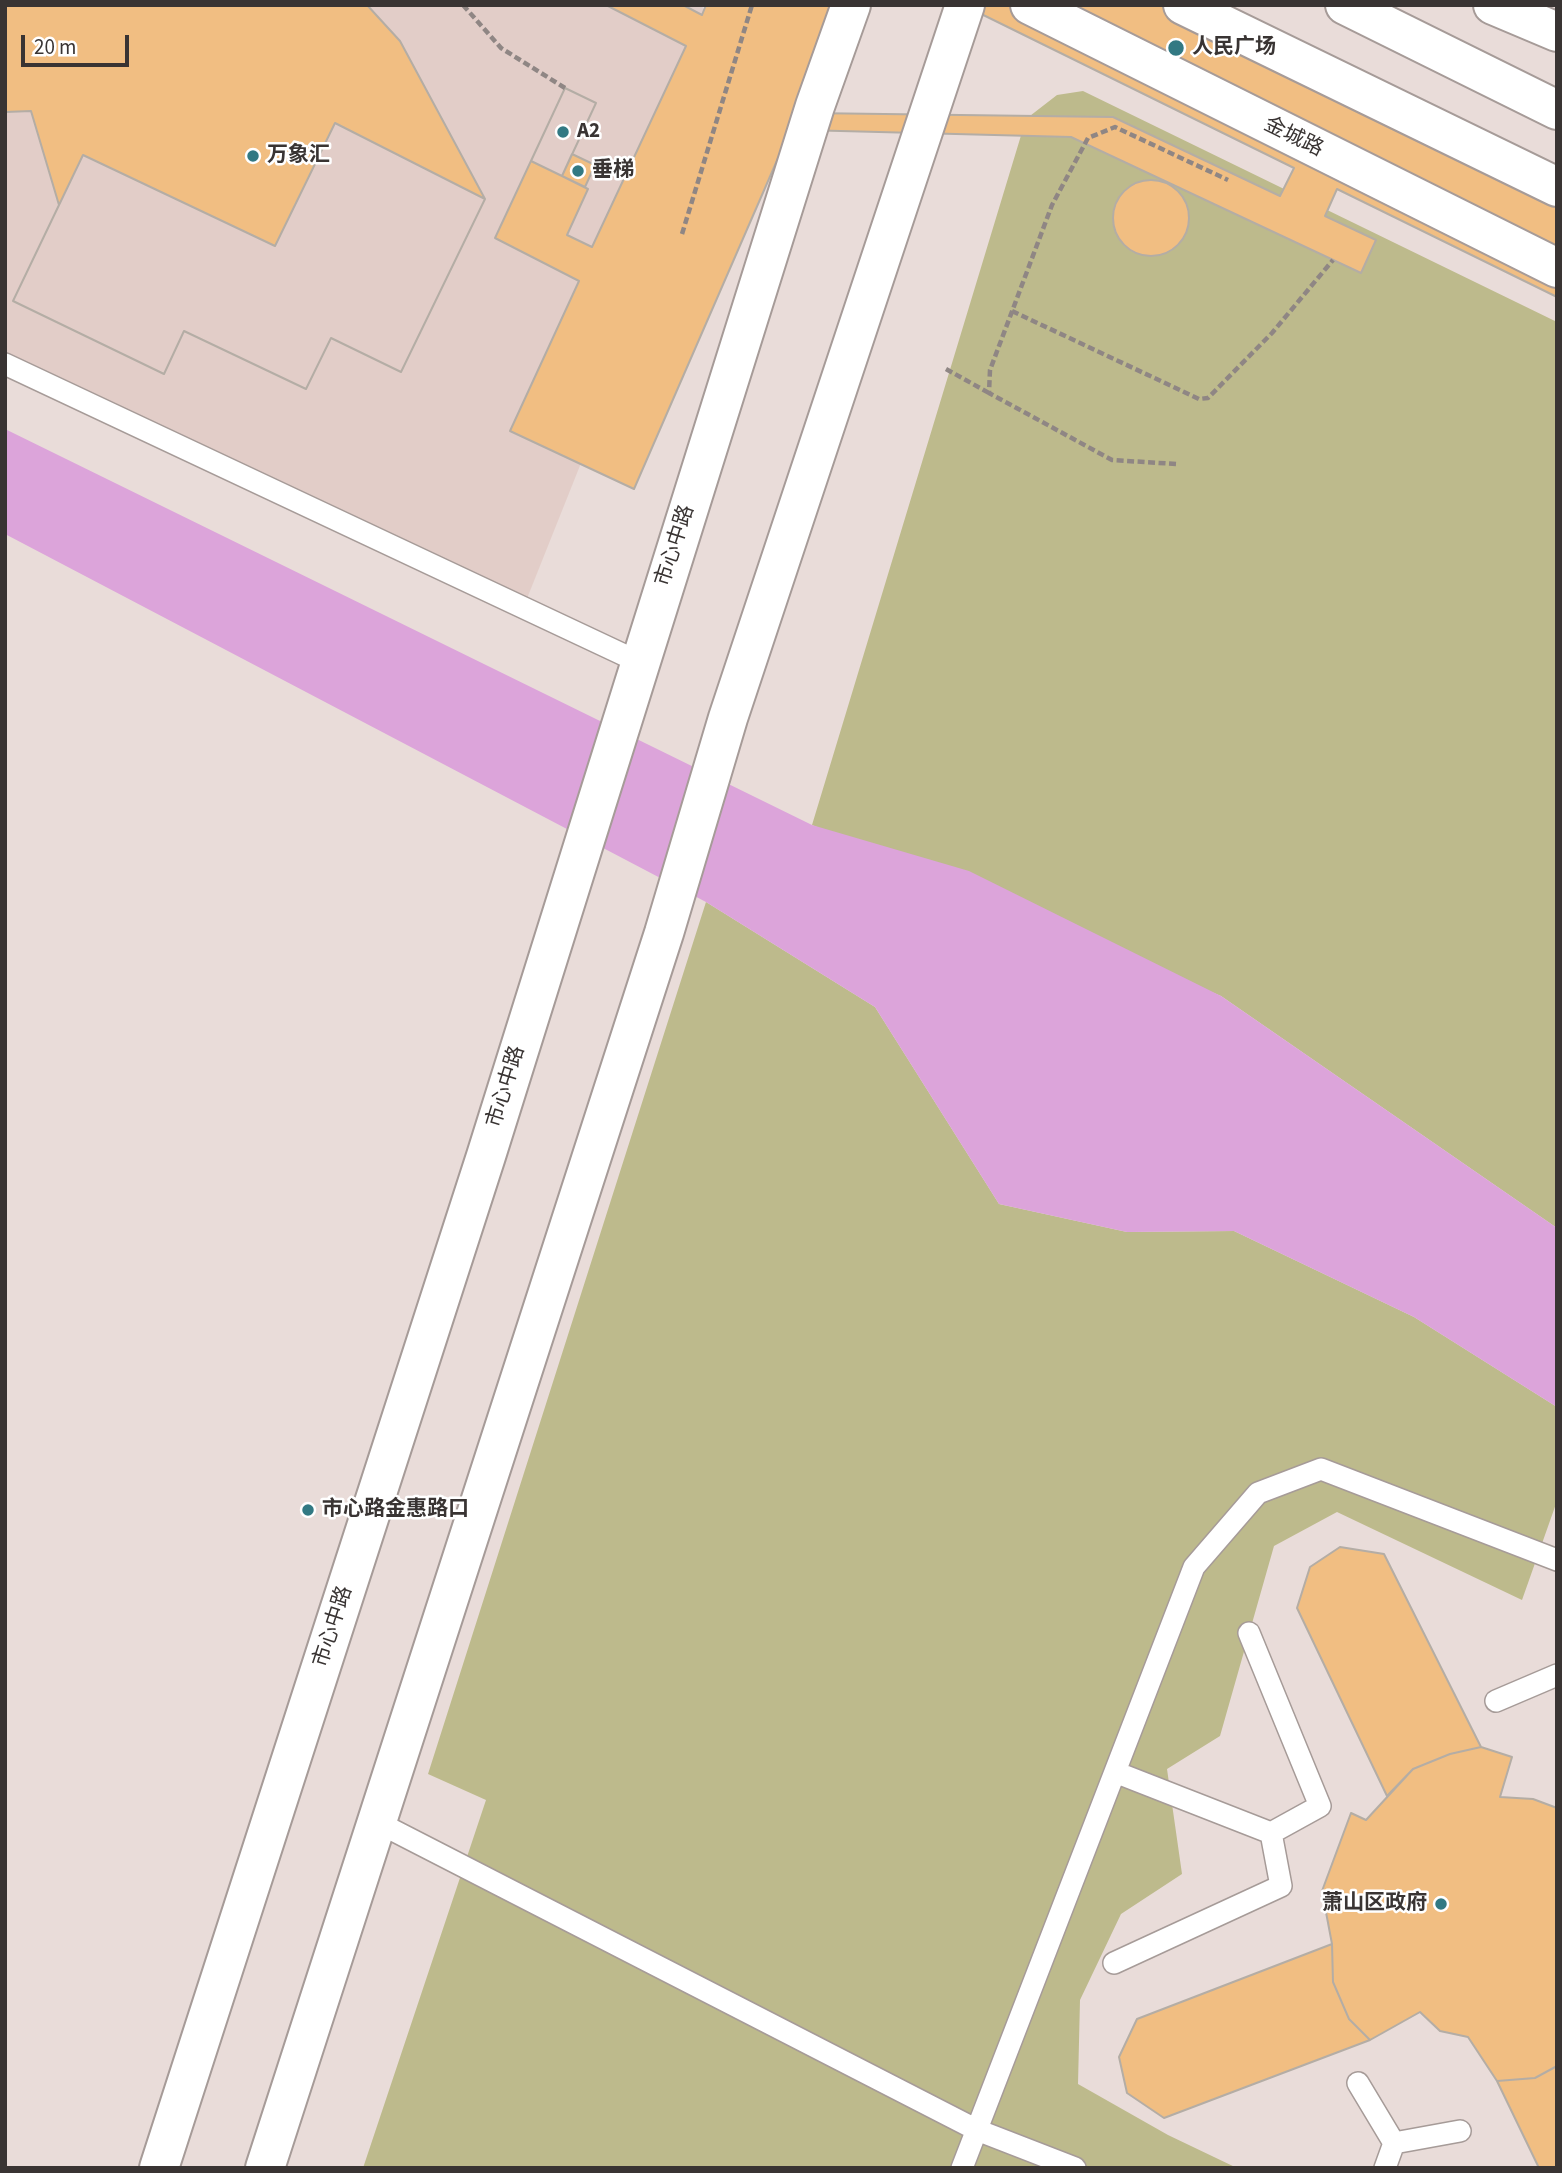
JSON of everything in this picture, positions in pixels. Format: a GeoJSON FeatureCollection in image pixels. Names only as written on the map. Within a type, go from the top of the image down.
{"type":"FeatureCollection","features":[{"type":"Feature","properties":{"kind":"main road","name":"市心中路"},"geometry":{"type":"LineString","coordinates":[[159,2168],[486,1156],[815,106],[851,5]]}},
{"type":"Feature","properties":{"kind":"main road"},"geometry":{"type":"LineString","coordinates":[[265,2168],[664,933],[728,718],[965,5]]}},
{"type":"Feature","properties":{"kind":"main road","name":"金城路"},"geometry":{"type":"LineString","coordinates":[[1030,5],[1557,268]]}},
{"type":"Feature","properties":{"kind":"main road"},"geometry":{"type":"LineString","coordinates":[[1183,5],[1557,187]]}},
{"type":"Feature","properties":{"kind":"main road"},"geometry":{"type":"LineString","coordinates":[[1345,5],[1557,110]]}},
{"type":"Feature","properties":{"kind":"main road"},"geometry":{"type":"LineString","coordinates":[[1493,5],[1557,32]]}},
{"type":"Feature","properties":{"kind":"lane"},"geometry":{"type":"LineString","coordinates":[[5,364],[636,672]]}},
{"type":"Feature","properties":{"kind":"lane"},"geometry":{"type":"LineString","coordinates":[[962,2168],[1194,1567],[1258,1493],[1321,1469],[1557,1560]]}},
{"type":"Feature","properties":{"kind":"lane"},"geometry":{"type":"LineString","coordinates":[[1249,1633],[1320,1806],[1271,1833]]}},
{"type":"Feature","properties":{"kind":"lane"},"geometry":{"type":"LineString","coordinates":[[1496,1702],[1557,1675]]}},
{"type":"Feature","properties":{"kind":"lane"},"geometry":{"type":"LineString","coordinates":[[1115,1772],[1271,1833]]}},
{"type":"Feature","properties":{"kind":"lane"},"geometry":{"type":"LineString","coordinates":[[377,1822],[976,2130],[1075,2168]]}},
{"type":"Feature","properties":{"kind":"lane"},"geometry":{"type":"LineString","coordinates":[[1114,1964],[1280,1886],[1271,1833]]}},
{"type":"Feature","properties":{"kind":"lane"},"geometry":{"type":"LineString","coordinates":[[1358,2083],[1394,2143]]}},
{"type":"Feature","properties":{"kind":"lane"},"geometry":{"type":"LineString","coordinates":[[1394,2143],[1460,2131]]}},
{"type":"Feature","properties":{"kind":"lane"},"geometry":{"type":"LineString","coordinates":[[1385,2168],[1394,2143]]}},
{"type":"Feature","properties":{"kind":"path"},"geometry":{"type":"LineString","coordinates":[[463,5],[501,48],[565,88]]}},
{"type":"Feature","properties":{"kind":"path"},"geometry":{"type":"LineString","coordinates":[[682,234],[752,5]]}},
{"type":"Feature","properties":{"kind":"path"},"geometry":{"type":"LineString","coordinates":[[989,393],[990,370],[1052,205],[1088,138],[1115,127],[1228,180]]}},
{"type":"Feature","properties":{"kind":"path"},"geometry":{"type":"LineString","coordinates":[[1012,311],[1199,399],[1208,398],[1272,333],[1333,260]]}},
{"type":"Feature","properties":{"kind":"path"},"geometry":{"type":"LineString","coordinates":[[946,369],[1112,460],[1177,464]]}},
{"type":"Feature","properties":{"kind":"shaded area"},"geometry":{"type":"Polygon","coordinates":[[[5,5],[702,5],[727,97],[522,611],[5,356],[5,5]]]}},
{"type":"Feature","properties":{"kind":"shaded area"},"geometry":{"type":"Polygon","coordinates":[[[1083,91],[1557,322],[1557,1228],[1221,996],[812,825],[1026,119],[1057,95],[1083,91]]]}},
{"type":"Feature","properties":{"kind":"shaded area"},"geometry":{"type":"Polygon","coordinates":[[[5,429],[812,825],[969,871],[1221,996],[1557,1228],[1557,1407],[1414,1317],[1234,1231],[1127,1232],[999,1204],[875,1007],[706,902],[5,534],[5,429]]]}},
{"type":"Feature","properties":{"kind":"shaded area"},"geometry":{"type":"Polygon","coordinates":[[[706,902],[875,1007],[999,1204],[1127,1232],[1234,1231],[1414,1317],[1557,1407],[1557,1501],[1522,1600],[1337,1512],[1274,1546],[1220,1736],[1167,1769],[1182,1874],[1121,1914],[1080,2000],[1078,2084],[1168,2135],[1237,2168],[363,2168],[486,1800],[428,1774],[706,902]]]}},
{"type":"Feature","properties":{"kind":"building","name":"万象汇"},"geometry":{"type":"Polygon","coordinates":[[[5,5],[367,5],[400,41],[485,199],[401,372],[331,338],[306,389],[184,331],[164,374],[13,301],[59,205],[31,111],[5,112],[5,5]]]}},
{"type":"Feature","properties":{"kind":"building","name":"人民广场"},"geometry":{"type":"Polygon","coordinates":[[[606,5],[683,5],[702,15],[706,5],[844,5],[808,113],[1113,117],[1280,196],[1294,168],[963,5],[1224,5],[1557,170],[1557,297],[1337,189],[1325,216],[1376,240],[1361,273],[1071,137],[802,130],[792,126],[634,489],[510,431],[579,281],[495,238],[565,88],[596,103],[562,176],[588,189],[567,235],[592,247],[686,46],[606,5]]]}},
{"type":"Feature","properties":{"kind":"building","name":"A2"},"geometry":{"type":"Polygon","coordinates":[[[565,88],[596,103],[562,176],[531,161],[565,88]]]}},
{"type":"Feature","properties":{"kind":"building"},"geometry":{"type":"Polygon","coordinates":[[[335,123],[485,199],[401,372],[331,338],[306,389],[184,331],[164,374],[13,301],[83,155],[275,246],[335,123]]]}},
{"type":"Feature","properties":{"kind":"building","name":"垂梯"},"geometry":{"type":"Polygon","coordinates":[[[572,154],[595,165],[585,187],[562,176],[572,154]]]}},
{"type":"Feature","properties":{"kind":"building"},"geometry":{"type":"Polygon","coordinates":[[[1159,180],[1172,186],[1183,197],[1189,210],[1187,233],[1172,250],[1159,256],[1143,256],[1130,250],[1115,233],[1113,210],[1119,197],[1136,182],[1159,180]]]}},
{"type":"Feature","properties":{"kind":"building"},"geometry":{"type":"Polygon","coordinates":[[[1340,1547],[1384,1554],[1481,1747],[1450,1754],[1413,1769],[1387,1796],[1297,1608],[1310,1567],[1340,1547]]]}},
{"type":"Feature","properties":{"kind":"building","name":"萧山区政府"},"geometry":{"type":"Polygon","coordinates":[[[1481,1747],[1512,1757],[1500,1797],[1533,1799],[1557,1808],[1557,2066],[1535,2078],[1497,2081],[1468,2037],[1440,2031],[1420,2012],[1370,2040],[1349,2019],[1333,1982],[1332,1944],[1322,1891],[1351,1813],[1366,1820],[1413,1769],[1450,1754],[1481,1747]]]}},
{"type":"Feature","properties":{"kind":"building"},"geometry":{"type":"Polygon","coordinates":[[[1332,1944],[1333,1982],[1349,2019],[1370,2040],[1164,2118],[1127,2093],[1119,2057],[1137,2019],[1332,1944]]]}},
{"type":"Feature","properties":{"kind":"building"},"geometry":{"type":"Polygon","coordinates":[[[1557,2066],[1557,2168],[1539,2168],[1497,2081],[1535,2078],[1557,2066]]]}},
{"type":"Feature","properties":{"kind":"place","name":"人民广场"},"geometry":{"type":"Point","coordinates":[1176,48]}},
{"type":"Feature","properties":{"kind":"place","name":"A2"},"geometry":{"type":"Point","coordinates":[563,132]}},
{"type":"Feature","properties":{"kind":"place","name":"万象汇"},"geometry":{"type":"Point","coordinates":[253,156]}},
{"type":"Feature","properties":{"kind":"place","name":"垂梯"},"geometry":{"type":"Point","coordinates":[578,171]}},
{"type":"Feature","properties":{"kind":"place","name":"市心路金惠路口"},"geometry":{"type":"Point","coordinates":[308,1510]}},
{"type":"Feature","properties":{"kind":"place","name":"萧山区政府"},"geometry":{"type":"Point","coordinates":[1441,1904]}}]}
